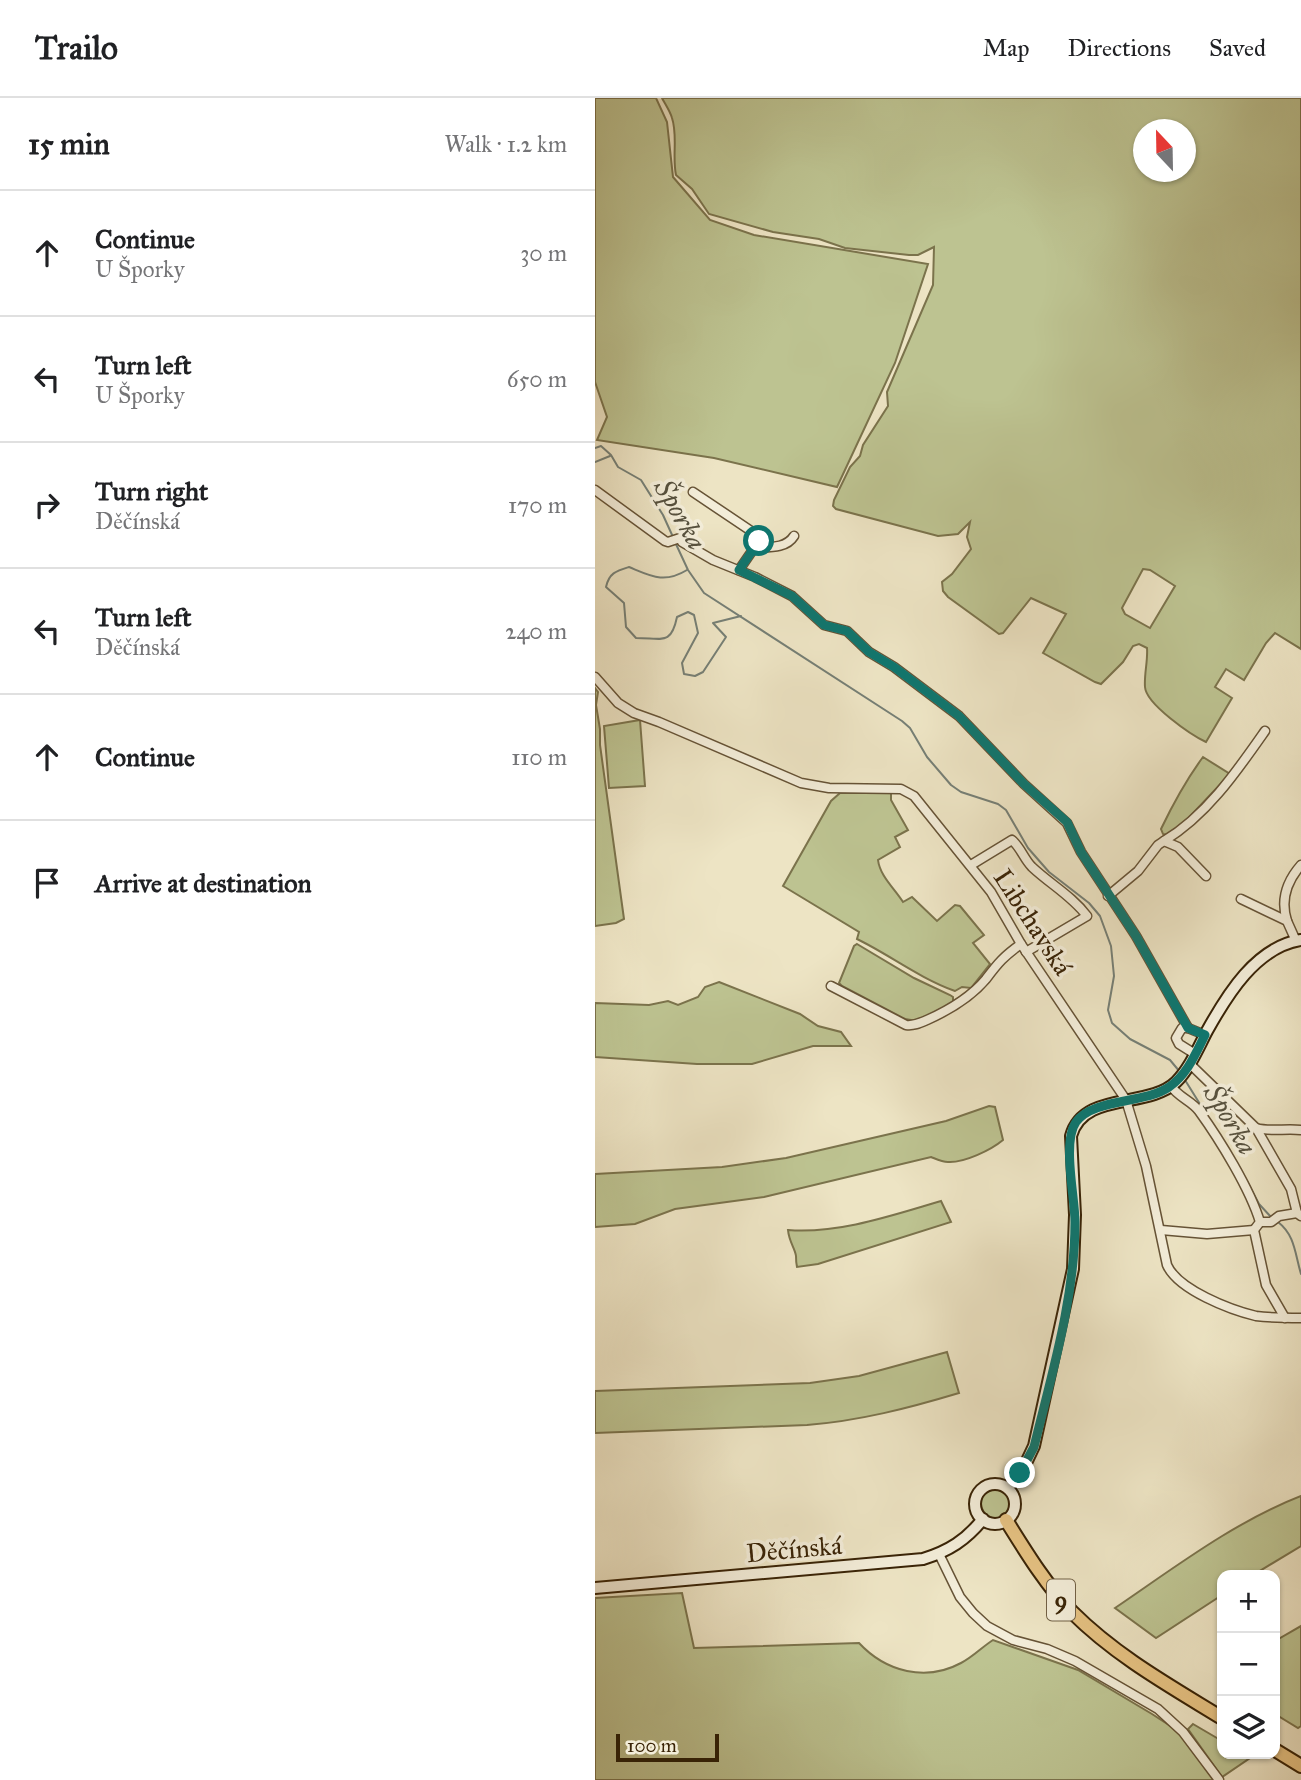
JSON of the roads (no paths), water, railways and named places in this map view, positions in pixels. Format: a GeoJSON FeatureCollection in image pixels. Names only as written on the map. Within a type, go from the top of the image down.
{"type":"FeatureCollection","features":[{"type":"Feature","properties":{"kind":"main road"},"geometry":{"type":"LineString","coordinates":[[1008,1488],[1034,1447],[1073,1269],[1075,1214],[1070,1147],[1077,1121],[1088,1113],[1126,1100],[1155,1094],[1174,1083],[1190,1062],[1237,984],[1252,966],[1271,953],[1299,941]]}},
{"type":"Feature","properties":{"kind":"main road"},"geometry":{"type":"LineString","coordinates":[[998,1484],[1008,1488],[1014,1498],[1013,1513],[1006,1520],[994,1523],[983,1519],[976,1508],[979,1493],[990,1485],[998,1484]]}},
{"type":"Feature","properties":{"kind":"main road","name":"Děčínská"},"geometry":{"type":"LineString","coordinates":[[595,1588],[902,1563],[939,1554],[962,1541],[983,1519]]}},
{"type":"Feature","properties":{"kind":"main road","name":"9"},"geometry":{"type":"LineString","coordinates":[[1006,1520],[1044,1579],[1087,1626],[1133,1664],[1217,1715]]}},
{"type":"Feature","properties":{"kind":"main road"},"geometry":{"type":"LineString","coordinates":[[1280,1753],[1301,1766]]}},
{"type":"Feature","properties":{"kind":"street"},"geometry":{"type":"LineString","coordinates":[[595,489],[668,542],[680,538],[713,560],[792,596],[824,625],[847,631],[869,652],[894,667],[959,716],[1024,784],[1067,822],[1081,852],[1136,936],[1188,1028]]}},
{"type":"Feature","properties":{"kind":"street"},"geometry":{"type":"LineString","coordinates":[[693,492],[757,536],[759,541],[739,570]]}},
{"type":"Feature","properties":{"kind":"street"},"geometry":{"type":"LineString","coordinates":[[754,548],[782,546],[794,536]]}},
{"type":"Feature","properties":{"kind":"street","name":"Libchavská"},"geometry":{"type":"LineString","coordinates":[[595,677],[618,703],[633,713],[801,783],[829,788],[901,789],[923,806],[991,892],[1023,948],[1126,1100],[1146,1166],[1167,1265],[1180,1283],[1239,1311],[1259,1316],[1301,1318]]}},
{"type":"Feature","properties":{"kind":"street"},"geometry":{"type":"LineString","coordinates":[[1108,896],[1138,871],[1158,845],[1184,827],[1222,789],[1265,731]]}},
{"type":"Feature","properties":{"kind":"street"},"geometry":{"type":"LineString","coordinates":[[831,986],[906,1025],[913,1026],[935,1017],[966,996],[985,980],[994,966],[1023,948],[1087,916],[1079,905],[1030,865],[1020,847],[1012,840],[971,864]]}},
{"type":"Feature","properties":{"kind":"street"},"geometry":{"type":"LineString","coordinates":[[1164,841],[1178,847],[1206,876]]}},
{"type":"Feature","properties":{"kind":"street"},"geometry":{"type":"LineString","coordinates":[[1299,941],[1283,908],[1287,884],[1301,864]]}},
{"type":"Feature","properties":{"kind":"street"},"geometry":{"type":"LineString","coordinates":[[1241,900],[1287,920]]}},
{"type":"Feature","properties":{"kind":"street"},"geometry":{"type":"LineString","coordinates":[[1205,1035],[1182,1028],[1177,1038],[1190,1062],[1255,1128],[1291,1189],[1299,1215],[1279,1216],[1271,1222],[1260,1222]]}},
{"type":"Feature","properties":{"kind":"street"},"geometry":{"type":"LineString","coordinates":[[1174,1083],[1183,1099],[1198,1108],[1245,1186],[1260,1222]]}},
{"type":"Feature","properties":{"kind":"street"},"geometry":{"type":"LineString","coordinates":[[1255,1128],[1266,1131],[1289,1128],[1301,1130]]}},
{"type":"Feature","properties":{"kind":"street"},"geometry":{"type":"LineString","coordinates":[[1161,1230],[1207,1234],[1254,1230],[1260,1222]]}},
{"type":"Feature","properties":{"kind":"street"},"geometry":{"type":"LineString","coordinates":[[1254,1230],[1266,1285],[1285,1318]]}},
{"type":"Feature","properties":{"kind":"street"},"geometry":{"type":"LineString","coordinates":[[939,1554],[960,1597],[987,1626],[1013,1640],[1075,1661],[1159,1709],[1183,1732],[1219,1780]]}},
{"type":"Feature","properties":{"kind":"waterway","name":"Šporka"},"geometry":{"type":"LineString","coordinates":[[595,448],[601,446],[611,455],[618,467],[641,480],[673,537]]}},
{"type":"Feature","properties":{"kind":"waterway"},"geometry":{"type":"LineString","coordinates":[[595,462],[610,456]]}},
{"type":"Feature","properties":{"kind":"waterway","name":"Šporka"},"geometry":{"type":"LineString","coordinates":[[675,542],[688,570],[704,593],[902,721],[951,785],[961,792],[998,804],[1006,810],[1028,848],[1049,872],[1089,903],[1100,916],[1111,946],[1114,976],[1108,1010],[1112,1023],[1130,1039],[1170,1060],[1180,1072]]}},
{"type":"Feature","properties":{"kind":"waterway"},"geometry":{"type":"LineString","coordinates":[[687,570],[664,578],[629,567],[611,576],[606,587],[624,603],[626,627],[636,638],[664,638],[672,633],[677,617],[688,612],[694,615],[698,633],[682,663],[684,674],[695,676],[703,672],[726,637],[713,623],[741,616]]}},
{"type":"Feature","properties":{"kind":"waterway","name":"Šporka"},"geometry":{"type":"LineString","coordinates":[[1185,1080],[1241,1170]]}},
{"type":"Feature","properties":{"kind":"waterway","name":"Šporka"},"geometry":{"type":"LineString","coordinates":[[1247,1181],[1259,1204],[1271,1217]]}},
{"type":"Feature","properties":{"kind":"waterway","name":"Šporka"},"geometry":{"type":"LineString","coordinates":[[1278,1222],[1291,1239],[1301,1274]]}}]}
